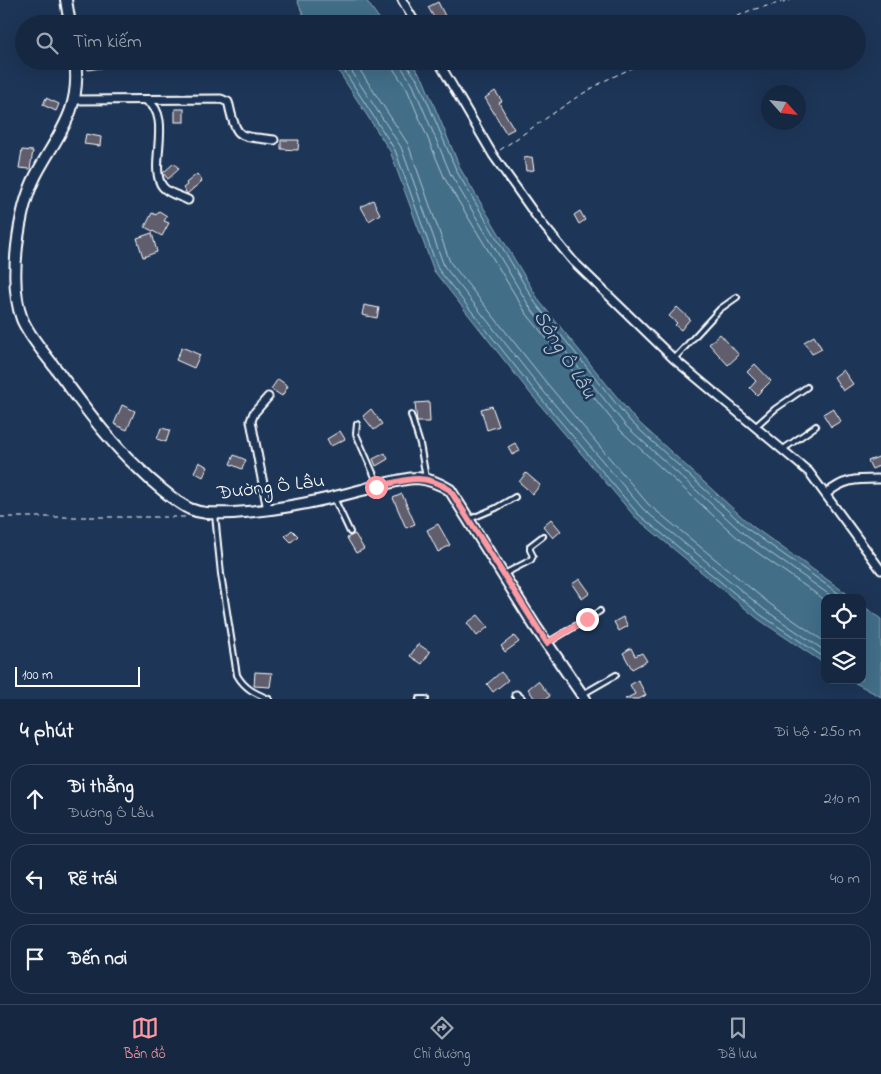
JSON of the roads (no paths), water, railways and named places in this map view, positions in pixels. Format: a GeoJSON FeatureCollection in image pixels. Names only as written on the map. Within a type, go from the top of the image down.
{"type":"FeatureCollection","features":[{"type":"Feature","properties":{"kind":"main road"},"geometry":{"type":"LineString","coordinates":[[66,0],[68,15]]}},
{"type":"Feature","properties":{"kind":"main road","name":"Đường Ô Lâu"},"geometry":{"type":"LineString","coordinates":[[76,70],[72,110],[56,143],[36,175],[26,200],[17,245],[18,299],[23,320],[41,348],[112,443],[149,480],[188,508],[214,514],[268,510],[309,504],[414,478],[438,482],[450,490],[583,697]]}},
{"type":"Feature","properties":{"kind":"street"},"geometry":{"type":"LineString","coordinates":[[402,0],[411,15]]}},
{"type":"Feature","properties":{"kind":"street"},"geometry":{"type":"LineString","coordinates":[[443,70],[493,155],[544,226],[573,261],[674,359],[809,472],[881,570]]}},
{"type":"Feature","properties":{"kind":"street"},"geometry":{"type":"LineString","coordinates":[[74,100],[221,99],[230,105],[234,127],[238,132],[245,136],[274,140]]}},
{"type":"Feature","properties":{"kind":"street"},"geometry":{"type":"LineString","coordinates":[[146,100],[154,106],[157,112],[160,132],[158,172],[160,182],[166,190],[188,200]]}},
{"type":"Feature","properties":{"kind":"street"},"geometry":{"type":"LineString","coordinates":[[268,397],[254,413],[251,421],[268,510]]}},
{"type":"Feature","properties":{"kind":"street"},"geometry":{"type":"LineString","coordinates":[[826,494],[846,481],[881,479]]}},
{"type":"Feature","properties":{"kind":"lane"},"geometry":{"type":"LineString","coordinates":[[674,359],[720,309],[737,297]]}},
{"type":"Feature","properties":{"kind":"lane"},"geometry":{"type":"LineString","coordinates":[[755,427],[775,409],[807,387]]}},
{"type":"Feature","properties":{"kind":"lane"},"geometry":{"type":"LineString","coordinates":[[411,415],[420,444],[426,479]]}},
{"type":"Feature","properties":{"kind":"lane"},"geometry":{"type":"LineString","coordinates":[[356,424],[356,434],[379,486]]}},
{"type":"Feature","properties":{"kind":"lane"},"geometry":{"type":"LineString","coordinates":[[782,450],[816,426]]}},
{"type":"Feature","properties":{"kind":"lane"},"geometry":{"type":"LineString","coordinates":[[469,519],[496,508],[515,497]]}},
{"type":"Feature","properties":{"kind":"lane"},"geometry":{"type":"LineString","coordinates":[[334,498],[350,532]]}},
{"type":"Feature","properties":{"kind":"lane"},"geometry":{"type":"LineString","coordinates":[[214,514],[221,574],[238,676],[242,684],[249,690],[269,699]]}},
{"type":"Feature","properties":{"kind":"lane"},"geometry":{"type":"LineString","coordinates":[[503,574],[532,560],[533,556],[530,546],[543,536]]}},
{"type":"Feature","properties":{"kind":"lane"},"geometry":{"type":"LineString","coordinates":[[547,643],[600,611]]}},
{"type":"Feature","properties":{"kind":"lane"},"geometry":{"type":"LineString","coordinates":[[583,697],[616,675]]}},
{"type":"Feature","properties":{"kind":"lane"},"geometry":{"type":"LineString","coordinates":[[420,699],[426,699]]}},
{"type":"Feature","properties":{"kind":"water"},"geometry":{"type":"Polygon","coordinates":[[[297,0],[366,0],[377,15],[303,15],[297,0]]]}},
{"type":"Feature","properties":{"kind":"water","name":"Sông Ô Lâu"},"geometry":{"type":"Polygon","coordinates":[[[338,70],[416,70],[423,79],[461,170],[540,302],[634,418],[752,526],[847,594],[821,594],[821,661],[758,619],[635,517],[530,393],[434,271],[390,151],[338,70]]]}},
{"type":"Feature","properties":{"kind":"water"},"geometry":{"type":"Polygon","coordinates":[[[866,608],[881,619],[881,697],[857,684],[866,684],[866,608]]]}}]}
